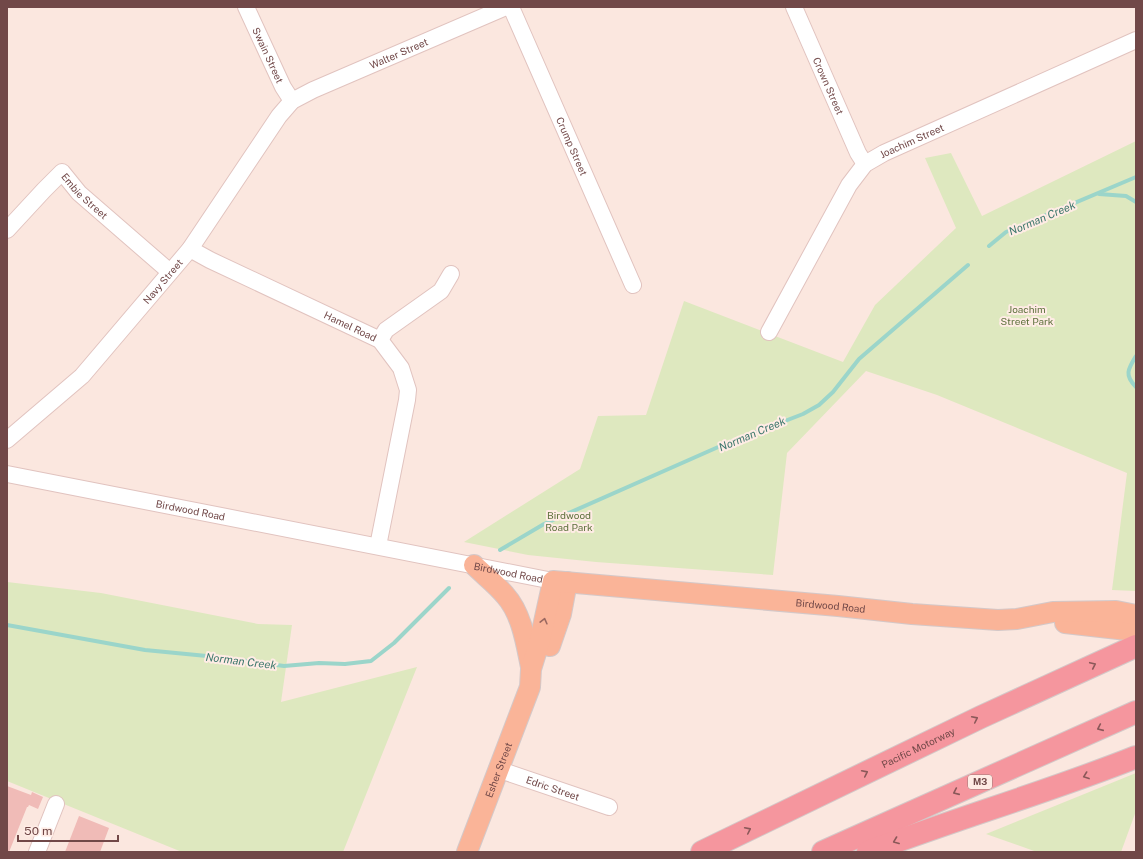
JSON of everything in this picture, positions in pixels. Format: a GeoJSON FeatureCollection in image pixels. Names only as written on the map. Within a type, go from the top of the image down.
{"type":"FeatureCollection","features":[{"type":"Feature","properties":{"kind":"highway","name":"Pacific Motorway"},"geometry":{"type":"LineString","coordinates":[[702,852],[981,717],[1136,646]]}},
{"type":"Feature","properties":{"kind":"highway","name":"M3"},"geometry":{"type":"LineString","coordinates":[[823,852],[1136,712]]}},
{"type":"Feature","properties":{"kind":"highway"},"geometry":{"type":"LineString","coordinates":[[868,852],[1136,757]]}},
{"type":"Feature","properties":{"kind":"main road"},"geometry":{"type":"LineString","coordinates":[[474,566],[499,577],[506,596],[515,611],[523,633],[530,678]]}},
{"type":"Feature","properties":{"kind":"main road","name":"Birdwood Road"},"geometry":{"type":"LineString","coordinates":[[560,581],[912,614],[998,620],[1017,619],[1053,612],[1116,611],[1136,616]]}},
{"type":"Feature","properties":{"kind":"main road","name":"Esher Street"},"geometry":{"type":"LineString","coordinates":[[530,678],[541,671],[561,614],[560,581]]}},
{"type":"Feature","properties":{"kind":"main road","name":"Esher Street"},"geometry":{"type":"LineString","coordinates":[[466,852],[530,678],[540,640],[560,581]]}},
{"type":"Feature","properties":{"kind":"main road"},"geometry":{"type":"LineString","coordinates":[[561,614],[581,597],[599,588],[610,586]]}},
{"type":"Feature","properties":{"kind":"main road","name":"Birdwood Road"},"geometry":{"type":"LineString","coordinates":[[1017,619],[1136,630]]}},
{"type":"Feature","properties":{"kind":"street","name":"Swain Street"},"geometry":{"type":"LineString","coordinates":[[246,7],[283,87],[292,101]]}},
{"type":"Feature","properties":{"kind":"street","name":"Walter Street"},"geometry":{"type":"LineString","coordinates":[[292,101],[313,90],[506,7]]}},
{"type":"Feature","properties":{"kind":"street","name":"Crump Street"},"geometry":{"type":"LineString","coordinates":[[511,7],[633,285]]}},
{"type":"Feature","properties":{"kind":"street","name":"Crown Street"},"geometry":{"type":"LineString","coordinates":[[794,7],[858,153],[865,164]]}},
{"type":"Feature","properties":{"kind":"street","name":"Joachim Street"},"geometry":{"type":"LineString","coordinates":[[769,332],[849,185],[865,164],[891,150],[1136,40]]}},
{"type":"Feature","properties":{"kind":"street","name":"Navy Street"},"geometry":{"type":"LineString","coordinates":[[7,440],[82,376],[190,249],[279,116],[292,101]]}},
{"type":"Feature","properties":{"kind":"street","name":"Embie Street"},"geometry":{"type":"LineString","coordinates":[[7,230],[62,172],[79,193],[170,272]]}},
{"type":"Feature","properties":{"kind":"street","name":"Hamel Road"},"geometry":{"type":"LineString","coordinates":[[190,249],[218,264],[380,340],[401,368],[408,390],[378,546]]}},
{"type":"Feature","properties":{"kind":"street"},"geometry":{"type":"LineString","coordinates":[[380,340],[386,330],[441,291],[451,274]]}},
{"type":"Feature","properties":{"kind":"street","name":"Birdwood Road"},"geometry":{"type":"LineString","coordinates":[[7,474],[474,566]]}},
{"type":"Feature","properties":{"kind":"street","name":"Birdwood Road"},"geometry":{"type":"LineString","coordinates":[[499,577],[560,581]]}},
{"type":"Feature","properties":{"kind":"street","name":"Edric Street"},"geometry":{"type":"LineString","coordinates":[[497,769],[609,807]]}},
{"type":"Feature","properties":{"kind":"street"},"geometry":{"type":"LineString","coordinates":[[37,852],[56,804]]}},
{"type":"Feature","properties":{"kind":"green space"},"geometry":{"type":"Polygon","coordinates":[[[1136,141],[1136,591],[1112,590],[1127,473],[937,395],[866,371],[787,453],[773,575],[596,562],[528,555],[464,542],[580,469],[598,416],[646,415],[684,301],[843,362],[875,305],[956,228],[925,158],[951,153],[982,216],[1136,141]]]}},
{"type":"Feature","properties":{"kind":"green space"},"geometry":{"type":"Polygon","coordinates":[[[7,582],[101,593],[258,624],[292,625],[281,702],[417,667],[343,852],[182,852],[7,781],[7,582]]]}},
{"type":"Feature","properties":{"kind":"green space"},"geometry":{"type":"Polygon","coordinates":[[[1136,773],[1136,811],[1121,852],[1037,852],[986,834],[1136,773]]]}},
{"type":"Feature","properties":{"kind":"building"},"geometry":{"type":"Polygon","coordinates":[[[7,786],[31,795],[32,792],[43,797],[38,809],[29,805],[27,807],[9,852],[7,852],[7,786]]]}},
{"type":"Feature","properties":{"kind":"building"},"geometry":{"type":"Polygon","coordinates":[[[79,816],[109,828],[100,852],[65,852],[79,816]]]}},
{"type":"Feature","properties":{"kind":"waterway","name":"Norman Creek"},"geometry":{"type":"LineString","coordinates":[[989,246],[1006,232],[1136,177]]}},
{"type":"Feature","properties":{"kind":"waterway"},"geometry":{"type":"LineString","coordinates":[[1099,194],[1126,196],[1136,202]]}},
{"type":"Feature","properties":{"kind":"waterway","name":"Norman Creek"},"geometry":{"type":"LineString","coordinates":[[500,550],[544,524],[725,444],[803,414],[819,405],[833,392],[859,359],[968,265]]}},
{"type":"Feature","properties":{"kind":"waterway"},"geometry":{"type":"LineString","coordinates":[[1136,356],[1128,372],[1132,383],[1136,387]]}},
{"type":"Feature","properties":{"kind":"waterway","name":"Norman Creek"},"geometry":{"type":"LineString","coordinates":[[7,625],[145,650],[217,657],[284,666],[319,663],[345,664],[371,661],[394,643],[449,588]]}},
{"type":"Feature","properties":{"kind":"park label","name":"Joachim Street Park"},"geometry":{"type":"Point","coordinates":[1027,314]}},
{"type":"Feature","properties":{"kind":"park label","name":"Birdwood Road Park"},"geometry":{"type":"Point","coordinates":[569,520]}}]}
